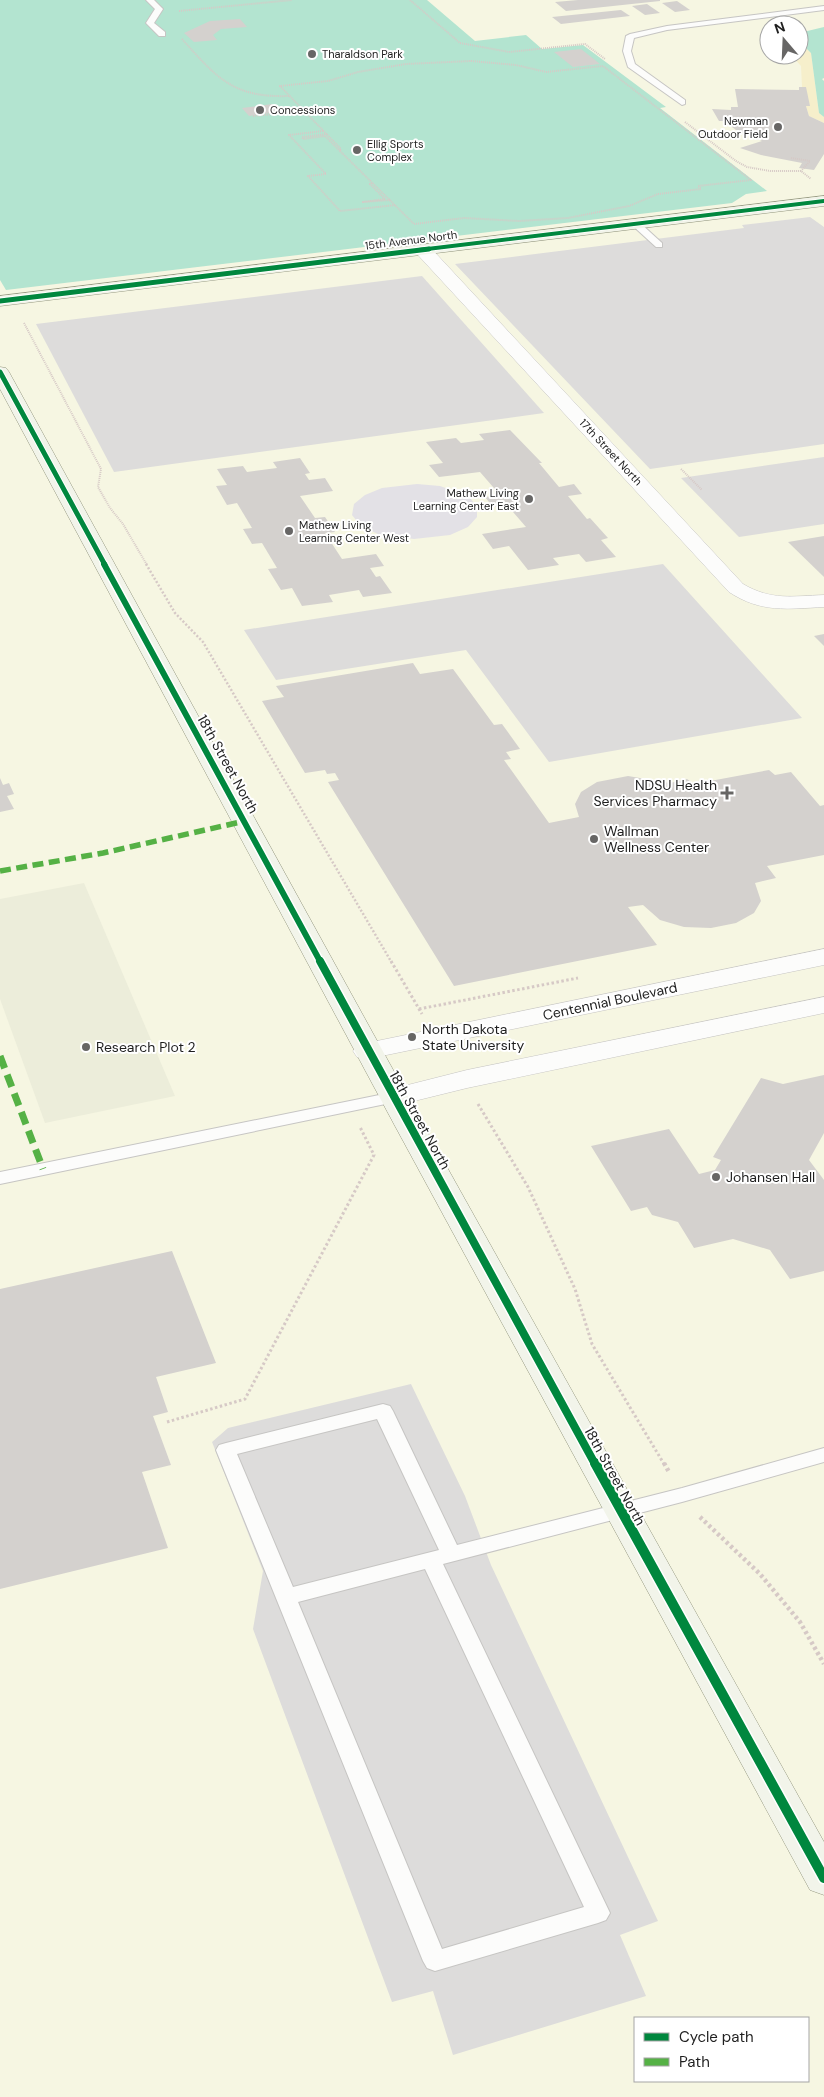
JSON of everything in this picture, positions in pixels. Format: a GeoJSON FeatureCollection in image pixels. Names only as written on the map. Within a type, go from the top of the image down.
{"type":"FeatureCollection","features":[{"type":"Feature","properties":{"kind":"street","name":"15th Avenue North"},"geometry":{"type":"LineString","coordinates":[[2,301],[824,201]]}},
{"type":"Feature","properties":{"kind":"street","name":"17th Street North"},"geometry":{"type":"LineString","coordinates":[[423,250],[736,588],[752,598],[777,603],[824,601]]}},
{"type":"Feature","properties":{"kind":"street","name":"18th Street North"},"geometry":{"type":"LineString","coordinates":[[0,372],[245,821],[367,1050],[824,1878]]}},
{"type":"Feature","properties":{"kind":"street","name":"Centennial Boulevard"},"geometry":{"type":"LineString","coordinates":[[367,1050],[824,958]]}},
{"type":"Feature","properties":{"kind":"street"},"geometry":{"type":"LineString","coordinates":[[394,1097],[464,1080],[824,1005]]}},
{"type":"Feature","properties":{"kind":"lane"},"geometry":{"type":"LineString","coordinates":[[150,0],[159,9],[150,23],[162,34]]}},
{"type":"Feature","properties":{"kind":"lane"},"geometry":{"type":"LineString","coordinates":[[682,102],[631,65],[627,51],[630,36],[667,28],[824,8]]}},
{"type":"Feature","properties":{"kind":"lane"},"geometry":{"type":"LineString","coordinates":[[636,224],[659,245]]}},
{"type":"Feature","properties":{"kind":"lane"},"geometry":{"type":"LineString","coordinates":[[0,1178],[394,1097]]}},
{"type":"Feature","properties":{"kind":"lane"},"geometry":{"type":"LineString","coordinates":[[430,1559],[598,1913],[435,1962],[226,1450],[383,1411],[451,1553]]}},
{"type":"Feature","properties":{"kind":"lane"},"geometry":{"type":"LineString","coordinates":[[286,1597],[824,1455]]}},
{"type":"Feature","properties":{"kind":"path"},"geometry":{"type":"LineString","coordinates":[[156,13],[292,0]]}},
{"type":"Feature","properties":{"kind":"path"},"geometry":{"type":"LineString","coordinates":[[410,0],[460,43],[509,52],[585,44],[607,60],[631,65]]}},
{"type":"Feature","properties":{"kind":"path"},"geometry":{"type":"LineString","coordinates":[[162,34],[180,38],[215,75],[244,94],[268,98],[290,96]]}},
{"type":"Feature","properties":{"kind":"path"},"geometry":{"type":"LineString","coordinates":[[327,134],[302,137],[325,136],[414,224],[464,218],[547,220],[607,212],[645,201],[658,194],[701,189],[698,186],[751,180],[603,66],[546,72],[516,65],[447,61],[406,64],[358,72],[328,82],[280,86],[327,134],[340,150]]}},
{"type":"Feature","properties":{"kind":"path"},"geometry":{"type":"LineString","coordinates":[[682,102],[678,116],[736,162],[757,169],[787,172],[801,171],[810,161],[791,158]]}},
{"type":"Feature","properties":{"kind":"path"},"geometry":{"type":"LineString","coordinates":[[253,116],[304,111]]}},
{"type":"Feature","properties":{"kind":"path"},"geometry":{"type":"LineString","coordinates":[[324,131],[289,135],[326,174],[308,176],[340,212],[396,205]]}},
{"type":"Feature","properties":{"kind":"path"},"geometry":{"type":"LineString","coordinates":[[372,183],[370,184],[385,199],[363,202],[364,204],[391,200]]}},
{"type":"Feature","properties":{"kind":"path"},"geometry":{"type":"LineString","coordinates":[[2,301],[12,313],[26,324],[101,469],[98,487],[110,508],[123,524],[175,613],[203,642],[419,1010],[439,1036]]}},
{"type":"Feature","properties":{"kind":"path"},"geometry":{"type":"LineString","coordinates":[[681,469],[702,490]]}},
{"type":"Feature","properties":{"kind":"path"},"geometry":{"type":"LineString","coordinates":[[464,1080],[528,1187],[575,1290],[592,1344],[682,1494],[704,1523],[760,1574],[800,1622],[824,1664]]}},
{"type":"Feature","properties":{"kind":"path"},"geometry":{"type":"LineString","coordinates":[[167,1422],[244,1399],[374,1155],[349,1106]]}},
{"type":"Feature","properties":{"kind":"shaded area","name":"North Dakota State University"},"geometry":{"type":"Polygon","coordinates":[[[0,0],[824,0],[824,2097],[0,2097],[0,0]]]}},
{"type":"Feature","properties":{"kind":"shaded area"},"geometry":{"type":"Polygon","coordinates":[[[810,217],[824,227],[824,444],[650,469],[455,264],[744,228],[742,225],[810,217]]]}},
{"type":"Feature","properties":{"kind":"shaded area"},"geometry":{"type":"Polygon","coordinates":[[[422,276],[544,413],[114,472],[36,324],[422,276]]]}},
{"type":"Feature","properties":{"kind":"shaded area"},"geometry":{"type":"Polygon","coordinates":[[[824,457],[824,524],[739,537],[681,478],[824,457]]]}},
{"type":"Feature","properties":{"kind":"shaded area"},"geometry":{"type":"Polygon","coordinates":[[[417,484],[440,486],[468,496],[477,506],[477,517],[468,527],[450,535],[414,539],[378,534],[361,526],[352,515],[354,504],[365,495],[382,488],[417,484]]]}},
{"type":"Feature","properties":{"kind":"shaded area"},"geometry":{"type":"Polygon","coordinates":[[[663,564],[802,718],[549,762],[466,650],[276,680],[244,630],[663,564]]]}},
{"type":"Feature","properties":{"kind":"shaded area","name":"Research Plot 2"},"geometry":{"type":"Polygon","coordinates":[[[84,883],[175,1096],[45,1123],[0,999],[0,899],[84,883]]]}},
{"type":"Feature","properties":{"kind":"shaded area"},"geometry":{"type":"Polygon","coordinates":[[[411,1384],[465,1496],[491,1565],[658,1921],[620,1935],[646,1996],[453,2055],[433,1991],[392,2002],[253,1629],[263,1571],[212,1442],[228,1428],[411,1384]]]}},
{"type":"Feature","properties":{"kind":"sand"},"geometry":{"type":"Polygon","coordinates":[[[809,51],[811,53],[819,113],[824,117],[824,123],[809,116],[806,106],[810,106],[802,87],[801,66],[809,65],[809,51]]]}},
{"type":"Feature","properties":{"kind":"green space","name":"Ellig Sports Complex"},"geometry":{"type":"Polygon","coordinates":[[[0,0],[427,0],[475,41],[526,35],[542,49],[583,45],[666,107],[660,108],[767,191],[746,194],[732,203],[6,290],[0,280],[0,0]]]}},
{"type":"Feature","properties":{"kind":"green space"},"geometry":{"type":"Polygon","coordinates":[[[824,27],[824,78],[822,79],[824,81],[824,117],[819,113],[811,53],[809,51],[809,31],[824,27]]]}},
{"type":"Feature","properties":{"kind":"building"},"geometry":{"type":"Polygon","coordinates":[[[578,0],[660,1],[566,11],[555,2],[578,0]]]}},
{"type":"Feature","properties":{"kind":"building"},"geometry":{"type":"Polygon","coordinates":[[[677,1],[690,10],[675,12],[662,3],[677,1]]]}},
{"type":"Feature","properties":{"kind":"building"},"geometry":{"type":"Polygon","coordinates":[[[647,4],[660,13],[645,15],[632,6],[647,4]]]}},
{"type":"Feature","properties":{"kind":"building"},"geometry":{"type":"Polygon","coordinates":[[[621,10],[630,16],[561,24],[552,17],[621,10]]]}},
{"type":"Feature","properties":{"kind":"building"},"geometry":{"type":"Polygon","coordinates":[[[240,19],[247,27],[221,29],[213,35],[217,40],[194,42],[184,33],[210,21],[240,19]]]}},
{"type":"Feature","properties":{"kind":"building"},"geometry":{"type":"Polygon","coordinates":[[[581,49],[600,64],[573,67],[554,52],[581,49]]]}},
{"type":"Feature","properties":{"kind":"building","name":"Newman Outdoor Field"},"geometry":{"type":"Polygon","coordinates":[[[799,87],[806,87],[810,106],[806,106],[809,116],[824,123],[824,154],[814,170],[799,168],[802,163],[761,155],[740,148],[762,141],[736,130],[724,121],[719,121],[712,109],[731,110],[731,107],[738,107],[735,89],[799,90],[799,87]]]}},
{"type":"Feature","properties":{"kind":"building","name":"Concessions"},"geometry":{"type":"Polygon","coordinates":[[[272,104],[279,112],[249,116],[242,108],[272,104]]]}},
{"type":"Feature","properties":{"kind":"building","name":"Mathew Living Learning Center East"},"geometry":{"type":"Polygon","coordinates":[[[510,430],[542,463],[539,463],[559,487],[574,484],[582,494],[568,496],[587,519],[590,518],[608,538],[601,540],[616,557],[586,562],[579,554],[553,558],[559,565],[528,570],[509,546],[493,549],[482,534],[526,527],[507,505],[493,507],[485,497],[500,495],[480,472],[439,477],[429,465],[443,463],[426,442],[456,438],[461,443],[484,440],[479,434],[510,430]]]}},
{"type":"Feature","properties":{"kind":"building","name":"Mathew Living Learning Center West"},"geometry":{"type":"Polygon","coordinates":[[[300,458],[310,473],[305,474],[309,480],[325,478],[333,491],[300,496],[315,518],[325,517],[335,532],[325,533],[342,559],[376,554],[384,566],[370,568],[376,577],[380,576],[392,593],[363,597],[359,590],[329,595],[333,602],[302,606],[292,588],[281,590],[268,569],[277,568],[262,543],[252,544],[243,529],[252,528],[237,503],[227,505],[216,486],[227,485],[217,469],[243,466],[247,472],[277,468],[273,462],[300,458]]]}},
{"type":"Feature","properties":{"kind":"building"},"geometry":{"type":"Polygon","coordinates":[[[824,536],[824,577],[788,542],[824,536]]]}},
{"type":"Feature","properties":{"kind":"building"},"geometry":{"type":"Polygon","coordinates":[[[824,634],[824,646],[814,636],[824,634]]]}},
{"type":"Feature","properties":{"kind":"building","name":"Wallman Wellness Center"},"geometry":{"type":"Polygon","coordinates":[[[413,663],[420,674],[453,669],[494,725],[502,724],[520,749],[506,752],[511,759],[504,760],[549,823],[579,817],[575,804],[581,792],[597,782],[628,776],[670,783],[687,779],[694,784],[769,770],[775,775],[791,772],[820,806],[824,805],[824,855],[767,866],[776,878],[755,883],[761,901],[754,913],[736,923],[711,928],[684,927],[660,920],[643,905],[628,907],[657,945],[454,986],[328,782],[339,780],[335,773],[327,774],[325,770],[305,773],[262,701],[284,697],[276,686],[413,663]]]}},
{"type":"Feature","properties":{"kind":"building"},"geometry":{"type":"Polygon","coordinates":[[[0,778],[3,785],[9,783],[14,794],[7,796],[14,809],[0,812],[0,778]]]}},
{"type":"Feature","properties":{"kind":"building","name":"Johansen Hall"},"geometry":{"type":"Polygon","coordinates":[[[824,1075],[824,1133],[809,1160],[824,1180],[824,1271],[790,1279],[770,1250],[733,1239],[694,1248],[678,1222],[652,1215],[647,1207],[631,1211],[591,1146],[669,1129],[699,1174],[715,1170],[721,1160],[713,1157],[761,1078],[783,1084],[824,1075]]]}},
{"type":"Feature","properties":{"kind":"building"},"geometry":{"type":"Polygon","coordinates":[[[172,1251],[216,1363],[156,1377],[168,1412],[153,1416],[171,1465],[142,1472],[168,1548],[0,1589],[0,1289],[172,1251]]]}},
{"type":"Feature","properties":{"kind":"marked path"},"geometry":{"type":"LineString","coordinates":[[0,871],[103,853],[245,821]]}},
{"type":"Feature","properties":{"kind":"marked path"},"geometry":{"type":"LineString","coordinates":[[0,1056],[43,1169]]}},
{"type":"Feature","properties":{"kind":"cycle path"},"geometry":{"type":"LineString","coordinates":[[0,301],[824,201]]}},
{"type":"Feature","properties":{"kind":"cycle path"},"geometry":{"type":"LineString","coordinates":[[0,372],[410,1126],[824,1878]]}},
{"type":"Feature","properties":{"kind":"place","name":"Tharaldson Park"},"geometry":{"type":"Point","coordinates":[312,54]}},
{"type":"Feature","properties":{"kind":"place","name":"Concessions"},"geometry":{"type":"Point","coordinates":[260,110]}},
{"type":"Feature","properties":{"kind":"place","name":"Newman Outdoor Field"},"geometry":{"type":"Point","coordinates":[778,127]}},
{"type":"Feature","properties":{"kind":"place","name":"Ellig Sports Complex"},"geometry":{"type":"Point","coordinates":[357,150]}},
{"type":"Feature","properties":{"kind":"place","name":"Mathew Living Learning Center East"},"geometry":{"type":"Point","coordinates":[529,499]}},
{"type":"Feature","properties":{"kind":"place","name":"Mathew Living Learning Center West"},"geometry":{"type":"Point","coordinates":[289,531]}},
{"type":"Feature","properties":{"kind":"place","name":"NDSU Health Services Pharmacy"},"geometry":{"type":"Point","coordinates":[727,793]}},
{"type":"Feature","properties":{"kind":"place","name":"Wallman Wellness Center"},"geometry":{"type":"Point","coordinates":[594,839]}},
{"type":"Feature","properties":{"kind":"place","name":"North Dakota State University"},"geometry":{"type":"Point","coordinates":[412,1037]}},
{"type":"Feature","properties":{"kind":"place","name":"Research Plot 2"},"geometry":{"type":"Point","coordinates":[86,1047]}},
{"type":"Feature","properties":{"kind":"place","name":"Johansen Hall"},"geometry":{"type":"Point","coordinates":[716,1177]}}]}
